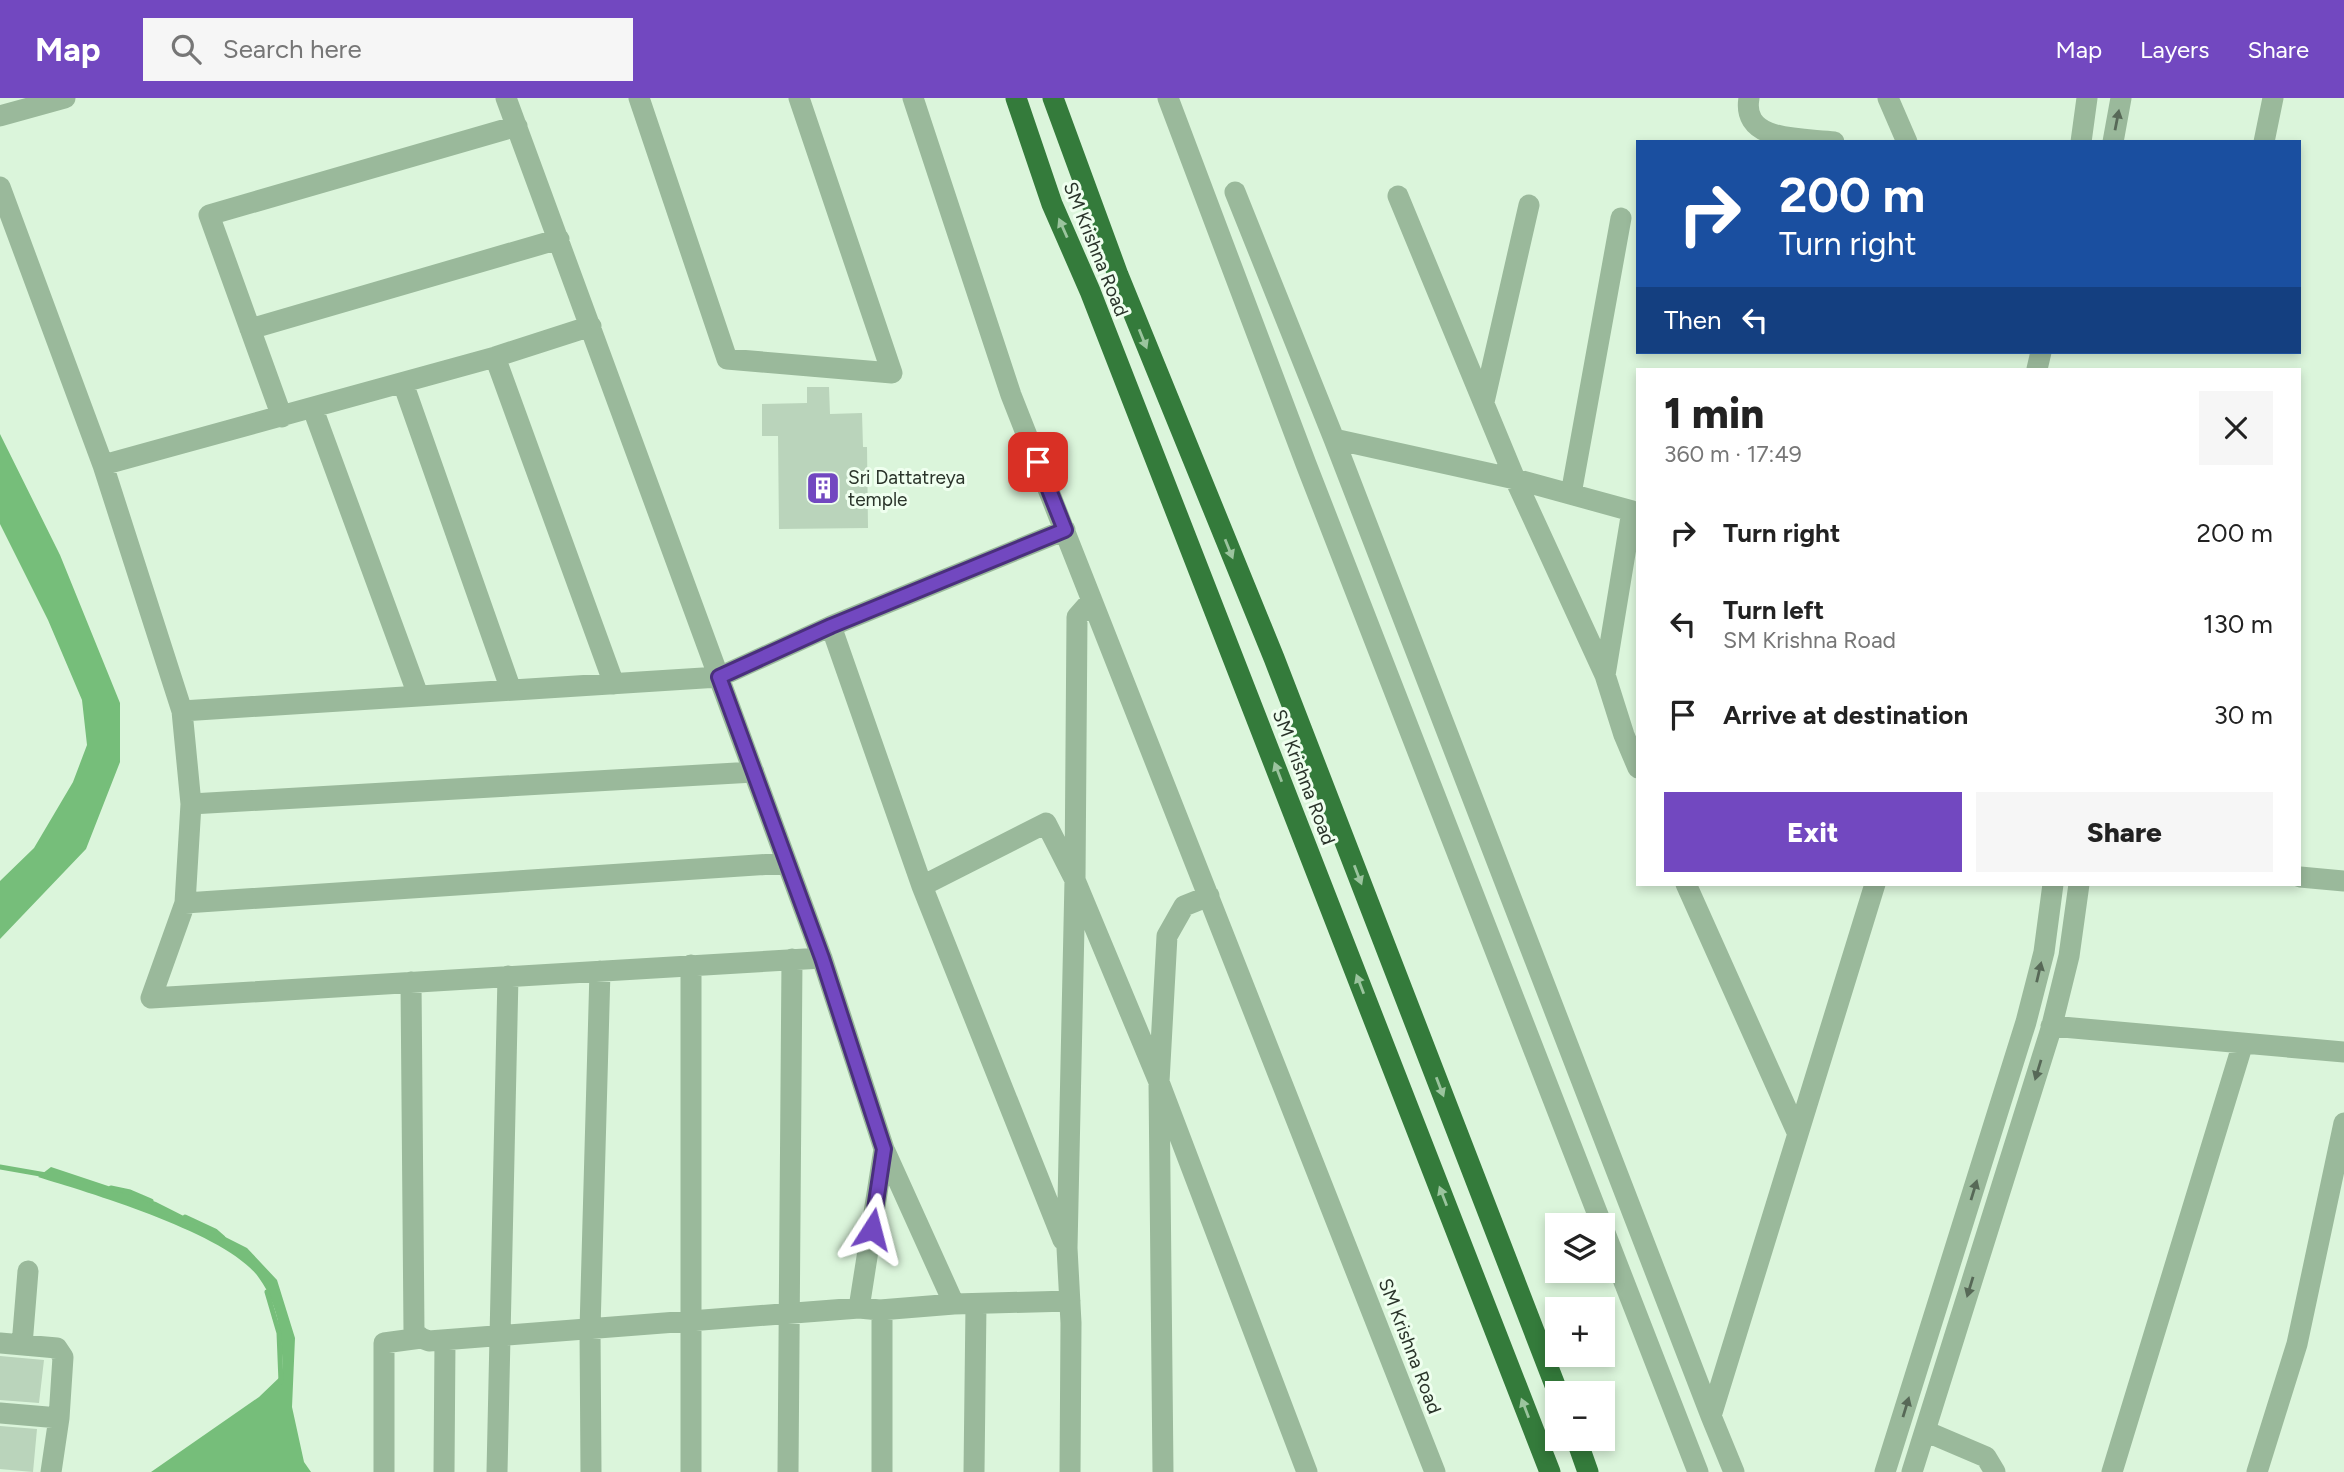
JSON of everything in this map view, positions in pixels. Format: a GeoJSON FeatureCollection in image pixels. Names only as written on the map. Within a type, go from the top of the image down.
{"type":"FeatureCollection","features":[{"type":"Feature","properties":{"kind":"highway","name":"SM Krishna Road"},"geometry":{"type":"LineString","coordinates":[[1016,98],[1052,204],[1090,291],[1550,1472]]}},
{"type":"Feature","properties":{"kind":"highway","name":"SM Krishna Road"},"geometry":{"type":"LineString","coordinates":[[1053,98],[1118,275],[1274,658],[1553,1381]]}},
{"type":"Feature","properties":{"kind":"highway"},"geometry":{"type":"LineString","coordinates":[[1581,1451],[1588,1472]]}},
{"type":"Feature","properties":{"kind":"street"},"geometry":{"type":"LineString","coordinates":[[0,116],[65,98]]}},
{"type":"Feature","properties":{"kind":"street"},"geometry":{"type":"LineString","coordinates":[[506,98],[822,958],[884,1149],[954,1304]]}},
{"type":"Feature","properties":{"kind":"street"},"geometry":{"type":"LineString","coordinates":[[639,98],[727,359],[891,373],[799,98]]}},
{"type":"Feature","properties":{"kind":"street","name":"SM Krishna Road"},"geometry":{"type":"LineString","coordinates":[[913,98],[1011,395],[1435,1472]]}},
{"type":"Feature","properties":{"kind":"street"},"geometry":{"type":"LineString","coordinates":[[1168,98],[1311,477],[1698,1472]]}},
{"type":"Feature","properties":{"kind":"street"},"geometry":{"type":"LineString","coordinates":[[1749,98],[1750,118],[1755,126],[1768,134],[1818,140]]}},
{"type":"Feature","properties":{"kind":"street"},"geometry":{"type":"LineString","coordinates":[[1888,98],[1906,140]]}},
{"type":"Feature","properties":{"kind":"street"},"geometry":{"type":"LineString","coordinates":[[2081,140],[2087,98]]}},
{"type":"Feature","properties":{"kind":"street"},"geometry":{"type":"LineString","coordinates":[[2113,140],[2121,98]]}},
{"type":"Feature","properties":{"kind":"street"},"geometry":{"type":"LineString","coordinates":[[2264,140],[2273,98]]}},
{"type":"Feature","properties":{"kind":"street"},"geometry":{"type":"LineString","coordinates":[[282,417],[209,215],[517,126]]}},
{"type":"Feature","properties":{"kind":"street"},"geometry":{"type":"LineString","coordinates":[[0,187],[103,465],[182,711],[191,804],[185,903],[151,998],[822,958]]}},
{"type":"Feature","properties":{"kind":"street"},"geometry":{"type":"LineString","coordinates":[[1236,192],[1734,1472]]}},
{"type":"Feature","properties":{"kind":"street"},"geometry":{"type":"LineString","coordinates":[[1398,196],[1515,479],[1605,676],[1633,745]]}},
{"type":"Feature","properties":{"kind":"street"},"geometry":{"type":"LineString","coordinates":[[1484,402],[1529,205]]}},
{"type":"Feature","properties":{"kind":"street"},"geometry":{"type":"LineString","coordinates":[[1571,494],[1621,218]]}},
{"type":"Feature","properties":{"kind":"street"},"geometry":{"type":"LineString","coordinates":[[250,329],[559,239]]}},
{"type":"Feature","properties":{"kind":"street"},"geometry":{"type":"LineString","coordinates":[[103,465],[313,409],[495,357],[591,326]]}},
{"type":"Feature","properties":{"kind":"street"},"geometry":{"type":"LineString","coordinates":[[495,357],[614,684]]}},
{"type":"Feature","properties":{"kind":"street"},"geometry":{"type":"LineString","coordinates":[[403,383],[511,690]]}},
{"type":"Feature","properties":{"kind":"street"},"geometry":{"type":"LineString","coordinates":[[313,409],[418,695]]}},
{"type":"Feature","properties":{"kind":"street"},"geometry":{"type":"LineString","coordinates":[[1334,439],[1515,479],[1632,511],[1605,676]]}},
{"type":"Feature","properties":{"kind":"street"},"geometry":{"type":"LineString","coordinates":[[182,711],[719,677],[831,626],[1065,530]]}},
{"type":"Feature","properties":{"kind":"street"},"geometry":{"type":"LineString","coordinates":[[1070,1472],[1070,1301],[1066,1248],[1075,880],[1077,617],[1092,600]]}},
{"type":"Feature","properties":{"kind":"street"},"geometry":{"type":"LineString","coordinates":[[831,626],[922,886],[1066,1248]]}},
{"type":"Feature","properties":{"kind":"street"},"geometry":{"type":"LineString","coordinates":[[191,804],[754,772]]}},
{"type":"Feature","properties":{"kind":"street"},"geometry":{"type":"LineString","coordinates":[[922,886],[1046,823],[1075,880],[1159,1082],[1307,1472]]}},
{"type":"Feature","properties":{"kind":"street"},"geometry":{"type":"LineString","coordinates":[[185,903],[787,863]]}},
{"type":"Feature","properties":{"kind":"street"},"geometry":{"type":"LineString","coordinates":[[2301,877],[2344,881]]}},
{"type":"Feature","properties":{"kind":"street"},"geometry":{"type":"LineString","coordinates":[[1687,886],[1797,1132]]}},
{"type":"Feature","properties":{"kind":"street"},"geometry":{"type":"LineString","coordinates":[[1711,1416],[1874,886]]}},
{"type":"Feature","properties":{"kind":"street"},"geometry":{"type":"LineString","coordinates":[[1885,1472],[2026,1022],[2043,952],[2053,886]]}},
{"type":"Feature","properties":{"kind":"street"},"geometry":{"type":"LineString","coordinates":[[1912,1472],[2051,1026],[2069,956],[2079,886]]}},
{"type":"Feature","properties":{"kind":"street"},"geometry":{"type":"LineString","coordinates":[[1163,1472],[1159,1082],[1167,936],[1184,906],[1209,896]]}},
{"type":"Feature","properties":{"kind":"street"},"geometry":{"type":"LineString","coordinates":[[788,1472],[792,959]]}},
{"type":"Feature","properties":{"kind":"street"},"geometry":{"type":"LineString","coordinates":[[691,965],[691,1472]]}},
{"type":"Feature","properties":{"kind":"street"},"geometry":{"type":"LineString","coordinates":[[591,1472],[590,1329],[600,971]]}},
{"type":"Feature","properties":{"kind":"street"},"geometry":{"type":"LineString","coordinates":[[497,1472],[508,976]]}},
{"type":"Feature","properties":{"kind":"street"},"geometry":{"type":"LineString","coordinates":[[411,982],[412,1325],[414,1332],[421,1338],[429,1341],[445,1340],[954,1304],[1070,1301]]}},
{"type":"Feature","properties":{"kind":"street"},"geometry":{"type":"LineString","coordinates":[[2051,1026],[2344,1052]]}},
{"type":"Feature","properties":{"kind":"street"},"geometry":{"type":"LineString","coordinates":[[2112,1472],[2243,1043]]}},
{"type":"Feature","properties":{"kind":"street"},"geometry":{"type":"LineString","coordinates":[[2257,1472],[2297,1344],[2344,1123]]}},
{"type":"Feature","properties":{"kind":"street"},"geometry":{"type":"LineString","coordinates":[[869,1309],[884,1149]]}},
{"type":"Feature","properties":{"kind":"street"},"geometry":{"type":"LineString","coordinates":[[22,1345],[28,1271]]}},
{"type":"Feature","properties":{"kind":"street"},"geometry":{"type":"LineString","coordinates":[[974,1472],[976,1304]]}},
{"type":"Feature","properties":{"kind":"street"},"geometry":{"type":"LineString","coordinates":[[869,1309],[882,1319],[882,1472]]}},
{"type":"Feature","properties":{"kind":"street"},"geometry":{"type":"LineString","coordinates":[[384,1472],[384,1343],[421,1338]]}},
{"type":"Feature","properties":{"kind":"street"},"geometry":{"type":"LineString","coordinates":[[444,1472],[445,1340]]}},
{"type":"Feature","properties":{"kind":"street"},"geometry":{"type":"LineString","coordinates":[[0,1343],[57,1348],[63,1357],[59,1418],[51,1472]]}},
{"type":"Feature","properties":{"kind":"street"},"geometry":{"type":"LineString","coordinates":[[0,1413],[59,1418]]}},
{"type":"Feature","properties":{"kind":"street"},"geometry":{"type":"LineString","coordinates":[[1925,1431],[1986,1457],[1994,1472]]}},
{"type":"Feature","properties":{"kind":"shaded area"},"geometry":{"type":"Polygon","coordinates":[[[0,434],[60,555],[120,703],[120,762],[86,849],[0,939],[0,881],[34,848],[73,782],[87,745],[82,700],[48,620],[0,524],[0,434]]]}},
{"type":"Feature","properties":{"kind":"shaded area"},"geometry":{"type":"Polygon","coordinates":[[[51,1167],[156,1202],[247,1248],[277,1280],[295,1338],[292,1407],[304,1462],[311,1472],[151,1472],[259,1397],[283,1374],[281,1336],[276,1312],[259,1278],[243,1262],[219,1246],[190,1231],[123,1204],[38,1177],[51,1167]]]}},
{"type":"Feature","properties":{"kind":"building","name":"Sri Dattatreya temple"},"geometry":{"type":"Polygon","coordinates":[[[807,387],[829,387],[830,414],[862,413],[863,447],[867,447],[868,528],[779,529],[778,436],[762,436],[762,404],[807,403],[807,387]]]}},
{"type":"Feature","properties":{"kind":"building"},"geometry":{"type":"Polygon","coordinates":[[[0,1356],[44,1360],[39,1403],[0,1400],[0,1356]]]}},
{"type":"Feature","properties":{"kind":"building"},"geometry":{"type":"Polygon","coordinates":[[[0,1426],[37,1429],[33,1472],[0,1469],[0,1426]]]}},
{"type":"Feature","properties":{"kind":"waterway"},"geometry":{"type":"LineString","coordinates":[[0,1167],[46,1175]]}},
{"type":"Feature","properties":{"kind":"waterway"},"geometry":{"type":"LineString","coordinates":[[111,1188],[151,1201]]}},
{"type":"Feature","properties":{"kind":"waterway"},"geometry":{"type":"LineString","coordinates":[[185,1217],[215,1231],[223,1238]]}},
{"type":"Feature","properties":{"kind":"waterway"},"geometry":{"type":"LineString","coordinates":[[267,1292],[279,1333],[281,1382]]}},
{"type":"Feature","properties":{"kind":"place","name":"Sri Dattatreya temple"},"geometry":{"type":"Point","coordinates":[823,488]}},
{"type":"Feature","properties":{"kind":"route"},"geometry":{"type":"LineString","coordinates":[[872,1229],[884,1149],[822,958],[719,677],[831,626],[1065,530],[1038,462]]}}]}
